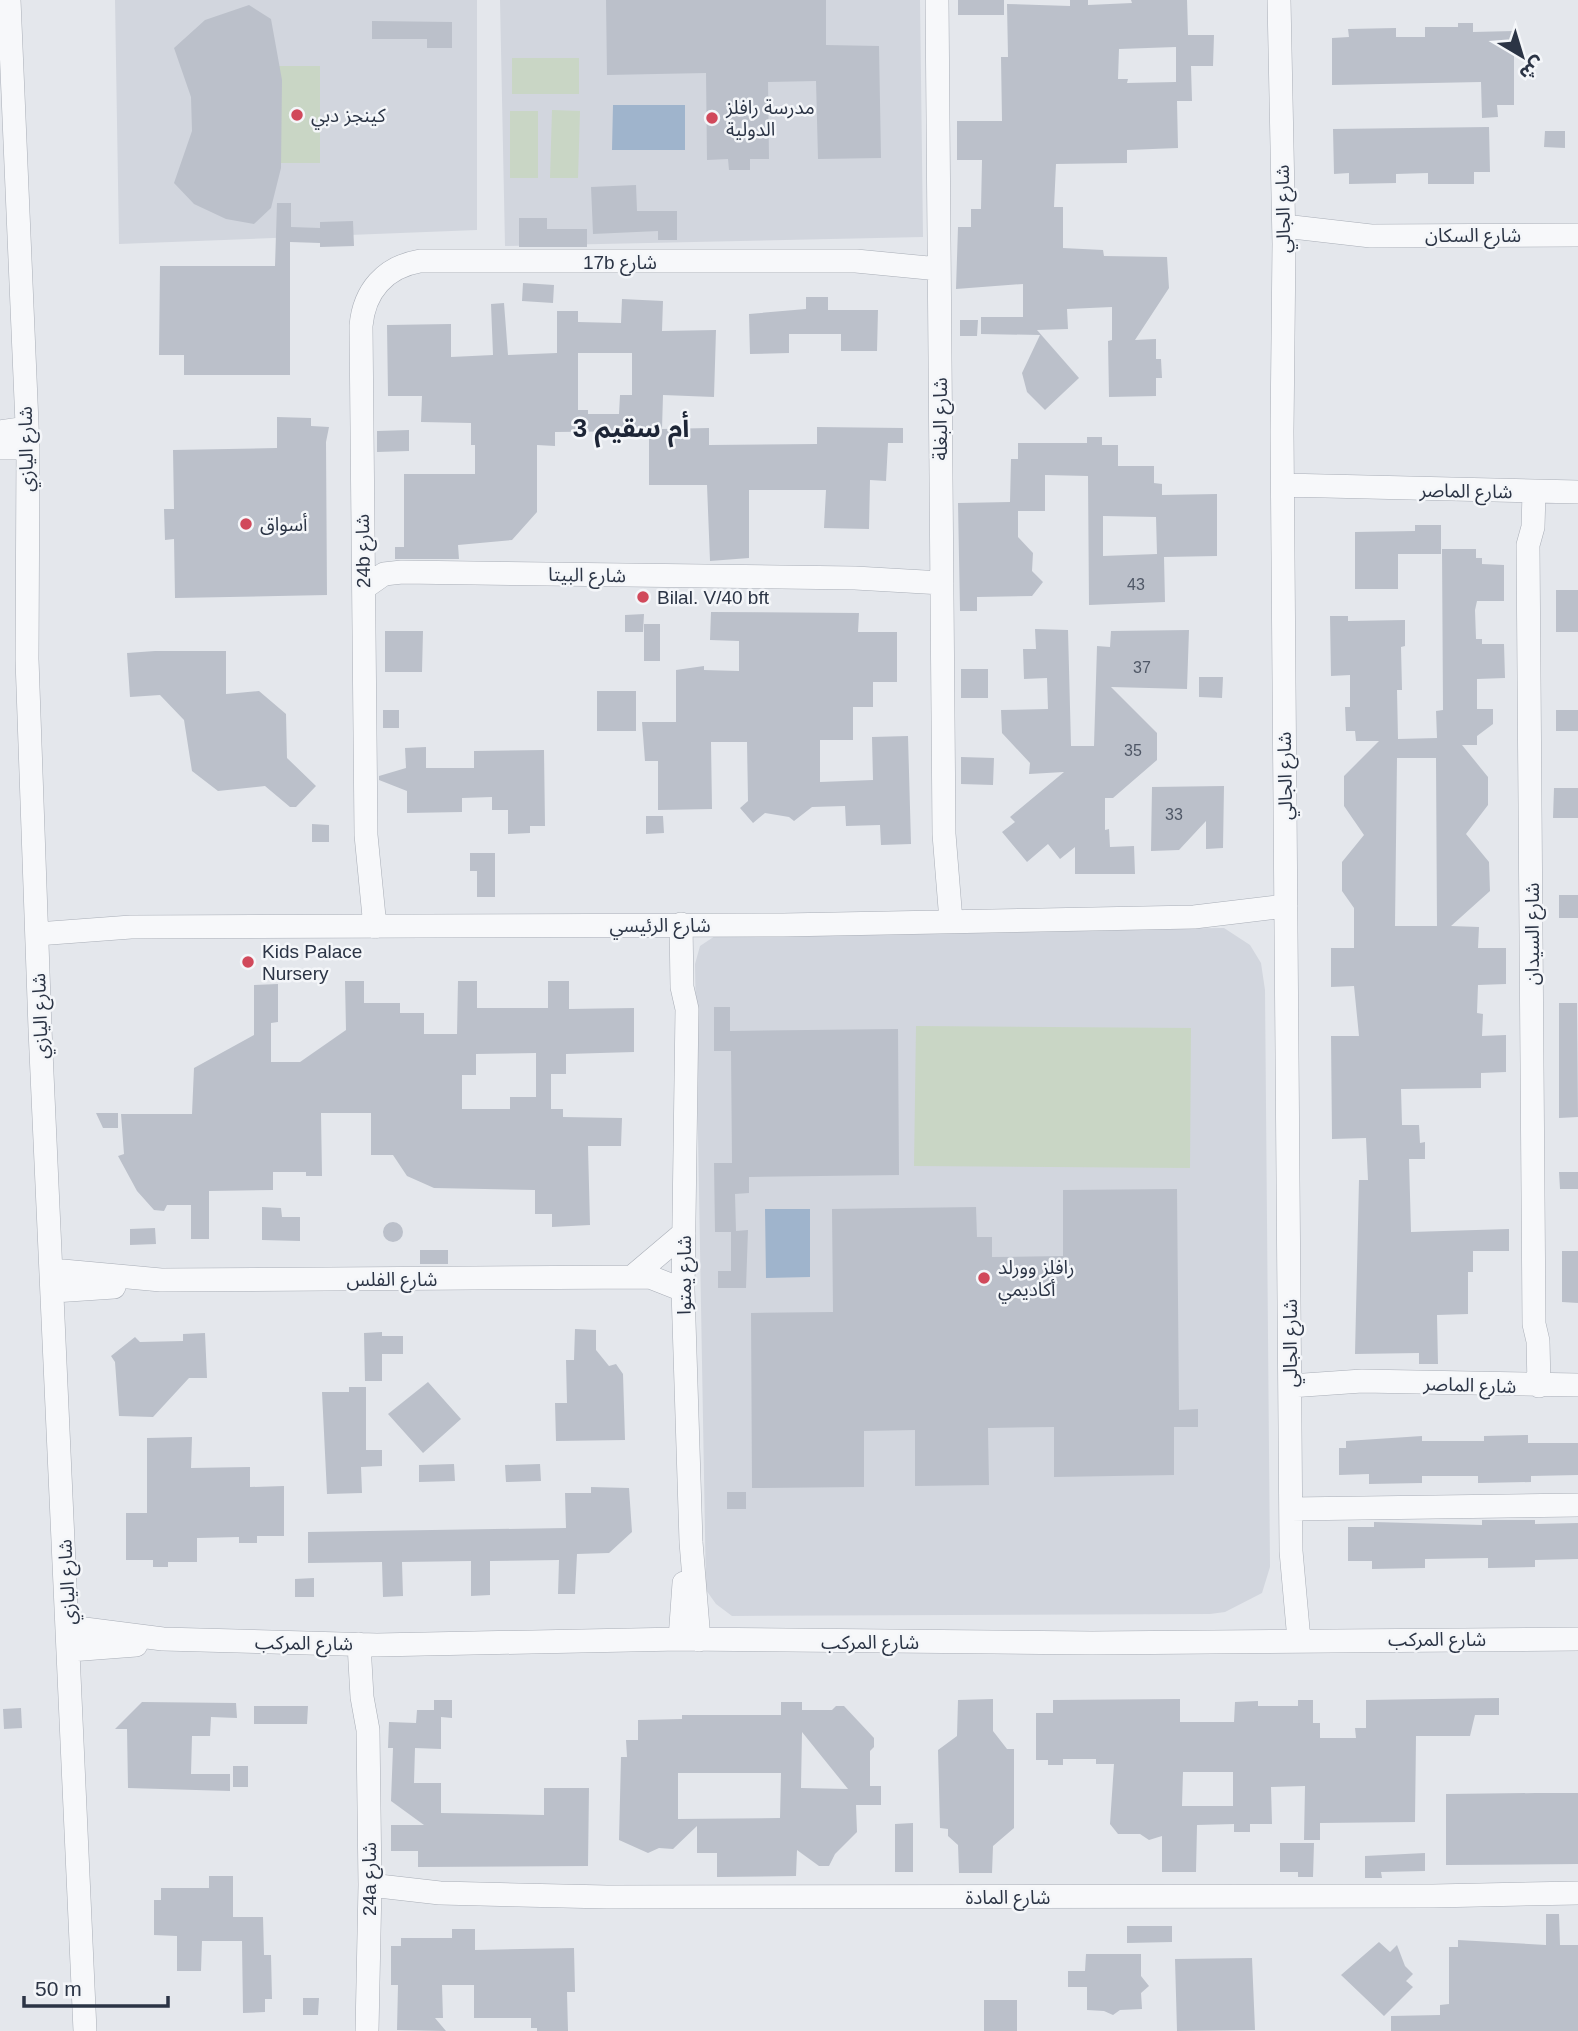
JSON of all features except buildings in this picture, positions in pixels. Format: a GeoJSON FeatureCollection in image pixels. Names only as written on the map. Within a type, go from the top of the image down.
{"type":"FeatureCollection","features":[{"type":"Feature","properties":{"kind":"street","name":"شارع اليازي"},"geometry":{"type":"LineString","coordinates":[[9,0],[9,192],[27,438],[27,659],[85,2031]]}},
{"type":"Feature","properties":{"kind":"street","name":"شارع البغلة"},"geometry":{"type":"LineString","coordinates":[[937,0],[944,838],[942,921]]}},
{"type":"Feature","properties":{"kind":"street","name":"شارع الجالي"},"geometry":{"type":"LineString","coordinates":[[1279,0],[1284,235],[1283,494],[1291,1509],[1289,1640]]}},
{"type":"Feature","properties":{"kind":"street","name":"شارع السكان"},"geometry":{"type":"LineString","coordinates":[[1284,235],[1578,235]]}},
{"type":"Feature","properties":{"kind":"street","name":"17b شارع"},"geometry":{"type":"LineString","coordinates":[[387,274],[420,261],[939,260]]}},
{"type":"Feature","properties":{"kind":"street","name":"24b شارع"},"geometry":{"type":"LineString","coordinates":[[366,927],[362,314],[371,292],[387,274]]}},
{"type":"Feature","properties":{"kind":"street"},"geometry":{"type":"LineString","coordinates":[[0,432],[27,438]]}},
{"type":"Feature","properties":{"kind":"street"},"geometry":{"type":"LineString","coordinates":[[0,448],[27,438]]}},
{"type":"Feature","properties":{"kind":"street","name":"شارع الماصر"},"geometry":{"type":"LineString","coordinates":[[1283,494],[1325,497],[1354,489],[1578,492]]}},
{"type":"Feature","properties":{"kind":"street","name":"شارع السيدان"},"geometry":{"type":"LineString","coordinates":[[1528,493],[1533,527],[1528,545],[1534,1324],[1529,1341],[1533,1386]]}},
{"type":"Feature","properties":{"kind":"street"},"geometry":{"type":"LineString","coordinates":[[363,537],[383,562],[402,572]]}},
{"type":"Feature","properties":{"kind":"street","name":"شارع البيتا"},"geometry":{"type":"LineString","coordinates":[[364,587],[384,574],[402,572],[855,578],[875,573],[942,575]]}},
{"type":"Feature","properties":{"kind":"street","name":"شارع الرئيسي"},"geometry":{"type":"LineString","coordinates":[[37,927],[109,923],[125,927],[366,927],[1287,916]]}},
{"type":"Feature","properties":{"kind":"street","name":"شارع يمتوا"},"geometry":{"type":"LineString","coordinates":[[689,924],[683,1290],[691,1542],[685,1576],[689,1640]]}},
{"type":"Feature","properties":{"kind":"street"},"geometry":{"type":"LineString","coordinates":[[632,1277],[684,1233]]}},
{"type":"Feature","properties":{"kind":"street","name":"شارع الفلس"},"geometry":{"type":"LineString","coordinates":[[53,1281],[122,1286],[152,1280],[632,1277],[656,1278],[683,1290]]}},
{"type":"Feature","properties":{"kind":"street","name":"شارع الماصر"},"geometry":{"type":"LineString","coordinates":[[1290,1378],[1578,1385]]}},
{"type":"Feature","properties":{"kind":"street"},"geometry":{"type":"LineString","coordinates":[[1291,1509],[1578,1505]]}},
{"type":"Feature","properties":{"kind":"street","name":"شارع المركب"},"geometry":{"type":"LineString","coordinates":[[70,1639],[368,1644],[689,1640],[1092,1643],[1578,1639]]}},
{"type":"Feature","properties":{"kind":"street","name":"24a شارع"},"geometry":{"type":"LineString","coordinates":[[367,2031],[370,1893],[368,1727],[362,1698],[368,1644]]}},
{"type":"Feature","properties":{"kind":"street","name":"شارع المادة"},"geometry":{"type":"LineString","coordinates":[[370,1893],[408,1899],[438,1892],[607,1898],[1405,1896],[1578,1893]]}},
{"type":"Feature","properties":{"kind":"shaded area","name":"كينجز دبي"},"geometry":{"type":"Polygon","coordinates":[[[115,0],[477,0],[477,230],[119,244],[115,0]]]}},
{"type":"Feature","properties":{"kind":"shaded area","name":"مدرسة رافلز الدولية"},"geometry":{"type":"Polygon","coordinates":[[[500,0],[920,0],[923,237],[505,246],[500,0]]]}},
{"type":"Feature","properties":{"kind":"shaded area","name":"رافلز وورلد أكاديمي"},"geometry":{"type":"Polygon","coordinates":[[[1224,928],[1250,945],[1261,963],[1265,990],[1270,1567],[1262,1593],[1225,1612],[1210,1614],[732,1616],[716,1604],[706,1590],[695,964],[700,946],[721,932],[1224,928]]]}},
{"type":"Feature","properties":{"kind":"green space"},"geometry":{"type":"Polygon","coordinates":[[[512,58],[579,58],[579,94],[512,94],[512,58]]]}},
{"type":"Feature","properties":{"kind":"green space"},"geometry":{"type":"Polygon","coordinates":[[[273,66],[320,66],[320,163],[273,163],[273,66]]]}},
{"type":"Feature","properties":{"kind":"green space"},"geometry":{"type":"Polygon","coordinates":[[[552,110],[580,111],[578,178],[550,178],[552,110]]]}},
{"type":"Feature","properties":{"kind":"green space"},"geometry":{"type":"Polygon","coordinates":[[[510,111],[538,111],[538,178],[510,178],[510,111]]]}},
{"type":"Feature","properties":{"kind":"green space"},"geometry":{"type":"Polygon","coordinates":[[[916,1026],[1191,1028],[1190,1168],[914,1166],[916,1026]]]}},
{"type":"Feature","properties":{"kind":"water"},"geometry":{"type":"Polygon","coordinates":[[[613,105],[685,105],[685,150],[612,150],[613,105]]]}},
{"type":"Feature","properties":{"kind":"water"},"geometry":{"type":"Polygon","coordinates":[[[765,1209],[810,1209],[810,1277],[766,1278],[765,1209]]]}},
{"type":"Feature","properties":{"kind":"place","name":"كينجز دبي"},"geometry":{"type":"Point","coordinates":[297,115]}},
{"type":"Feature","properties":{"kind":"place","name":"مدرسة رافلز الدولية"},"geometry":{"type":"Point","coordinates":[712,118]}},
{"type":"Feature","properties":{"kind":"place","name":"أسواق"},"geometry":{"type":"Point","coordinates":[246,524]}},
{"type":"Feature","properties":{"kind":"place","name":"Bilal. V/40 bft"},"geometry":{"type":"Point","coordinates":[643,597]}},
{"type":"Feature","properties":{"kind":"place","name":"Kids Palace Nursery"},"geometry":{"type":"Point","coordinates":[248,962]}},
{"type":"Feature","properties":{"kind":"place","name":"رافلز وورلد أكاديمي"},"geometry":{"type":"Point","coordinates":[984,1278]}},
{"type":"Feature","properties":{"kind":"district","name":"أم سقيم 3"},"geometry":{"type":"Point","coordinates":[631,428]}}]}
